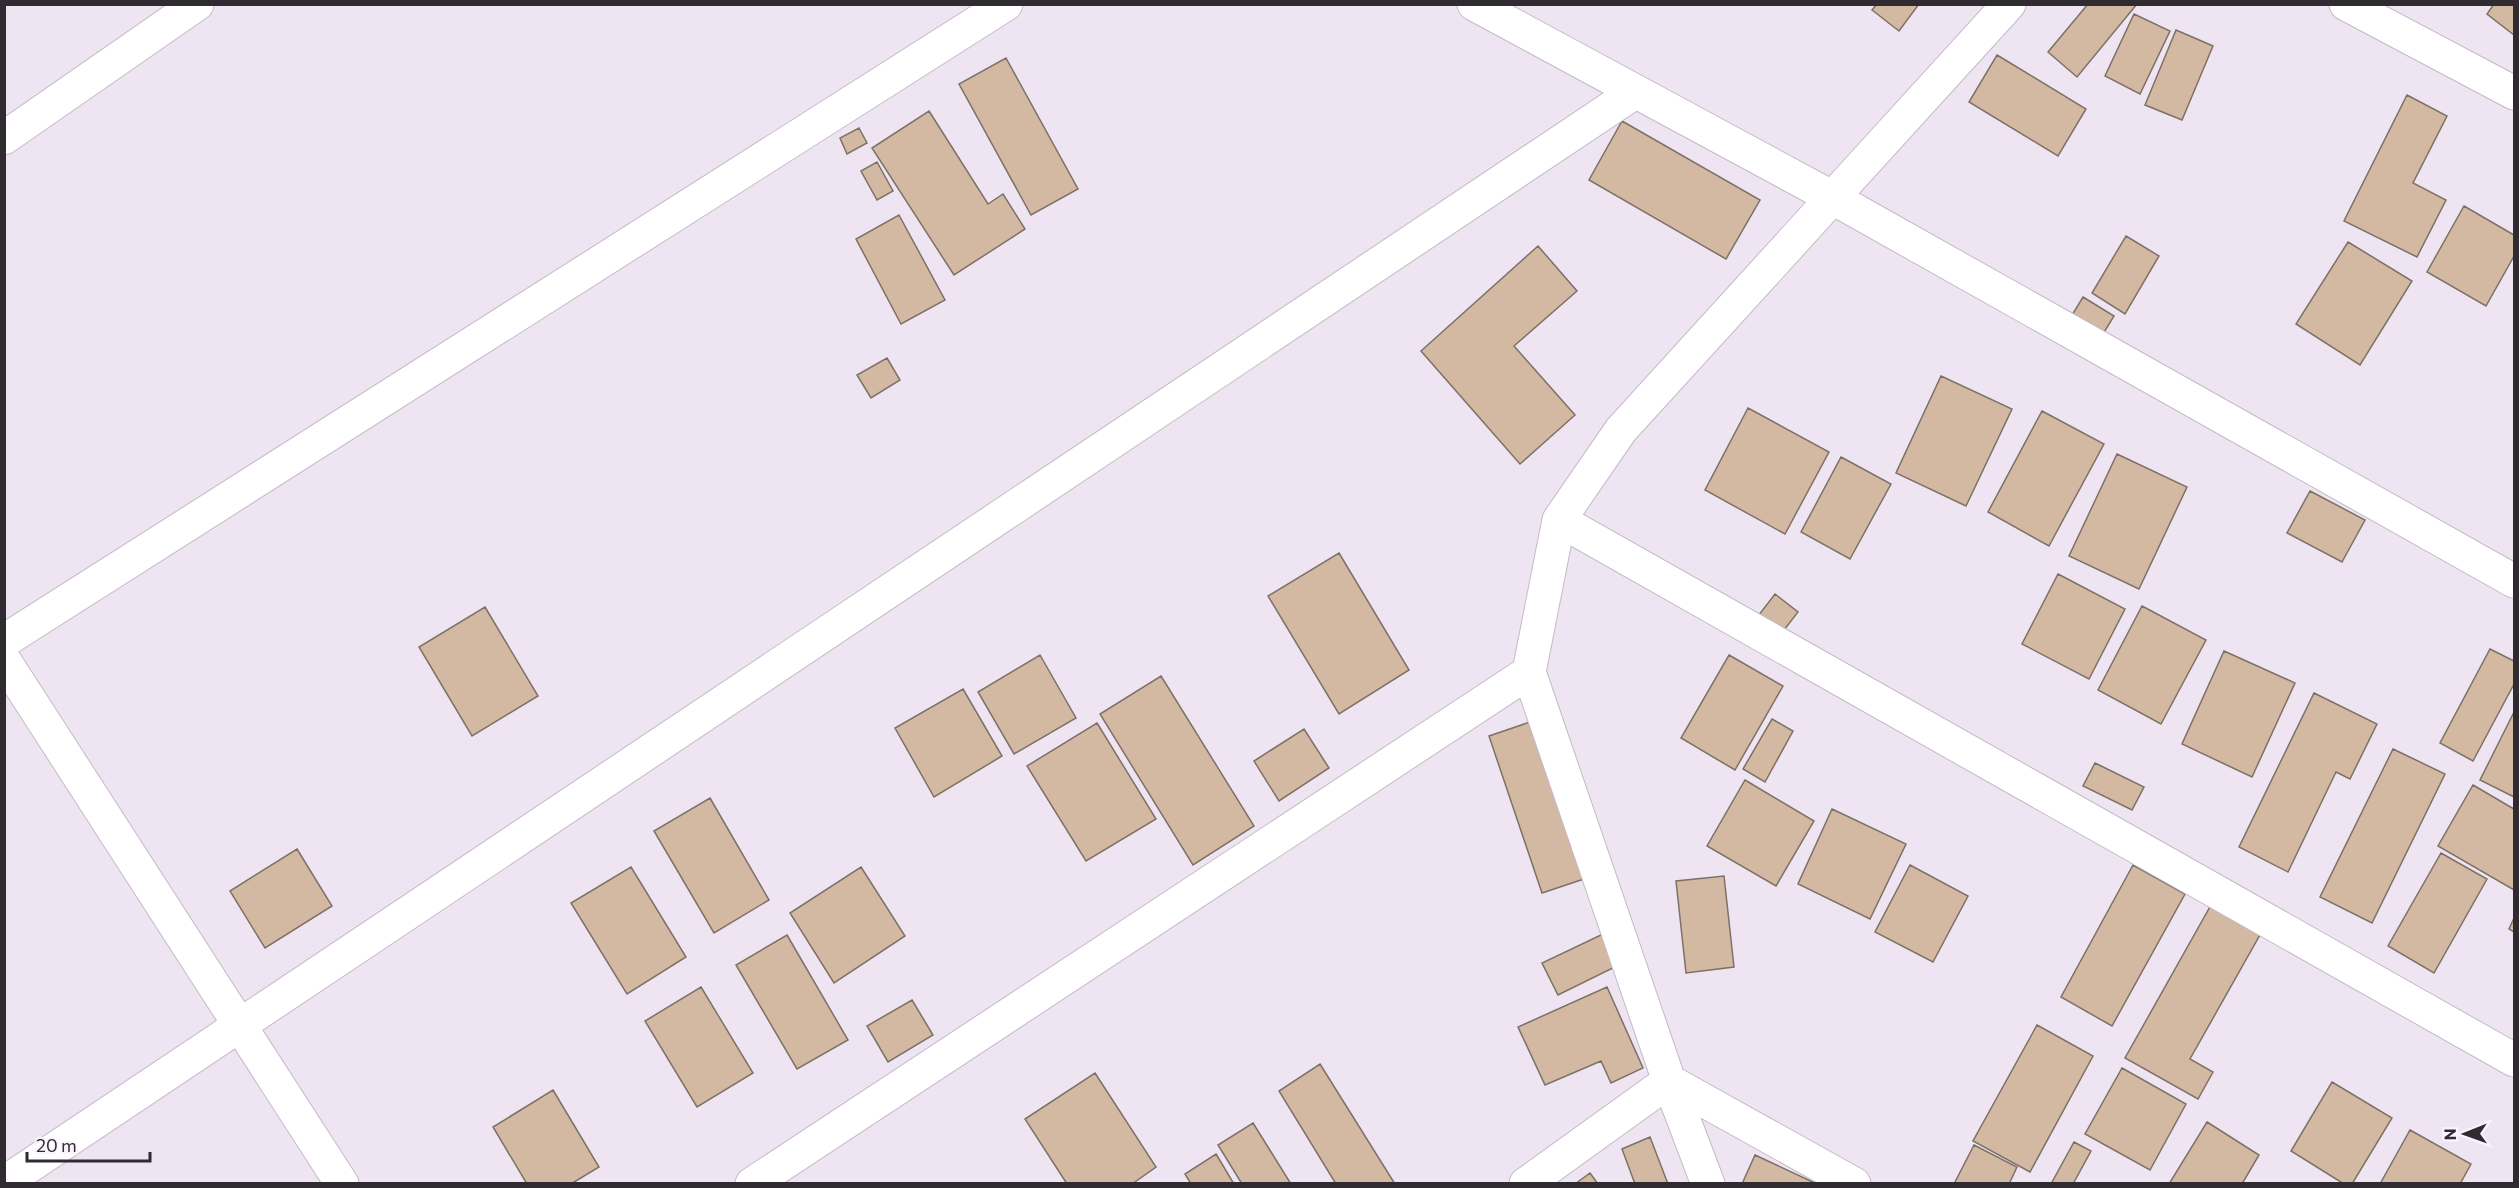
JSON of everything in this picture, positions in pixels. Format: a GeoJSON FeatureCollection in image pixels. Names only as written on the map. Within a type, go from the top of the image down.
{"type":"FeatureCollection","features":[{"type":"Feature","properties":{"kind":"street"},"geometry":{"type":"LineString","coordinates":[[4,138],[197,4]]}},
{"type":"Feature","properties":{"kind":"street"},"geometry":{"type":"LineString","coordinates":[[4,641],[1006,4]]}},
{"type":"Feature","properties":{"kind":"street"},"geometry":{"type":"LineString","coordinates":[[1474,4],[1833,198],[2514,580]]}},
{"type":"Feature","properties":{"kind":"street"},"geometry":{"type":"LineString","coordinates":[[1708,1184],[1669,1081],[1529,672],[1559,520],[1621,430],[2009,4]]}},
{"type":"Feature","properties":{"kind":"street"},"geometry":{"type":"LineString","coordinates":[[2346,4],[2514,93]]}},
{"type":"Feature","properties":{"kind":"street"},"geometry":{"type":"LineString","coordinates":[[4,1183],[1635,92]]}},
{"type":"Feature","properties":{"kind":"street"},"geometry":{"type":"LineString","coordinates":[[1559,520],[2514,1060]]}},
{"type":"Feature","properties":{"kind":"street"},"geometry":{"type":"LineString","coordinates":[[4,660],[342,1184]]}},
{"type":"Feature","properties":{"kind":"street"},"geometry":{"type":"LineString","coordinates":[[753,1184],[1529,672]]}},
{"type":"Feature","properties":{"kind":"street"},"geometry":{"type":"LineString","coordinates":[[1526,1184],[1669,1081]]}},
{"type":"Feature","properties":{"kind":"street"},"geometry":{"type":"LineString","coordinates":[[1669,1081],[1854,1184]]}},
{"type":"Feature","properties":{"kind":"building"},"geometry":{"type":"Polygon","coordinates":[[[1877,4],[1919,4],[1899,31],[1872,10],[1877,4]]]}},
{"type":"Feature","properties":{"kind":"building"},"geometry":{"type":"Polygon","coordinates":[[[2088,4],[2137,4],[2077,77],[2048,52],[2088,4]]]}},
{"type":"Feature","properties":{"kind":"building"},"geometry":{"type":"Polygon","coordinates":[[[2494,4],[2514,4],[2514,35],[2487,14],[2494,4]]]}},
{"type":"Feature","properties":{"kind":"building"},"geometry":{"type":"Polygon","coordinates":[[[2134,14],[2170,31],[2140,94],[2105,76],[2134,14]]]}},
{"type":"Feature","properties":{"kind":"building"},"geometry":{"type":"Polygon","coordinates":[[[2176,30],[2213,46],[2182,120],[2145,105],[2176,30]]]}},
{"type":"Feature","properties":{"kind":"building"},"geometry":{"type":"Polygon","coordinates":[[[1997,55],[2086,109],[2058,156],[1969,102],[1997,55]]]}},
{"type":"Feature","properties":{"kind":"building"},"geometry":{"type":"Polygon","coordinates":[[[1006,58],[1078,189],[1031,215],[959,84],[1006,58]]]}},
{"type":"Feature","properties":{"kind":"building"},"geometry":{"type":"Polygon","coordinates":[[[2407,95],[2447,116],[2413,183],[2446,200],[2417,257],[2344,221],[2407,95]]]}},
{"type":"Feature","properties":{"kind":"building"},"geometry":{"type":"Polygon","coordinates":[[[929,111],[988,204],[1003,194],[1025,229],[954,275],[872,148],[929,111]]]}},
{"type":"Feature","properties":{"kind":"building"},"geometry":{"type":"Polygon","coordinates":[[[1622,121],[1760,200],[1726,259],[1589,180],[1622,121]]]}},
{"type":"Feature","properties":{"kind":"building"},"geometry":{"type":"Polygon","coordinates":[[[859,128],[867,143],[847,154],[840,138],[859,128]]]}},
{"type":"Feature","properties":{"kind":"building"},"geometry":{"type":"Polygon","coordinates":[[[877,162],[893,191],[877,200],[861,171],[877,162]]]}},
{"type":"Feature","properties":{"kind":"building"},"geometry":{"type":"Polygon","coordinates":[[[2464,206],[2514,235],[2514,256],[2486,306],[2427,272],[2464,206]]]}},
{"type":"Feature","properties":{"kind":"building"},"geometry":{"type":"Polygon","coordinates":[[[899,215],[945,300],[901,324],[856,239],[899,215]]]}},
{"type":"Feature","properties":{"kind":"building"},"geometry":{"type":"Polygon","coordinates":[[[2126,236],[2159,256],[2125,314],[2092,293],[2126,236]]]}},
{"type":"Feature","properties":{"kind":"building"},"geometry":{"type":"Polygon","coordinates":[[[2348,242],[2412,281],[2360,365],[2296,324],[2348,242]]]}},
{"type":"Feature","properties":{"kind":"building"},"geometry":{"type":"Polygon","coordinates":[[[1538,246],[1577,291],[1514,346],[1575,415],[1520,464],[1421,351],[1538,246]]]}},
{"type":"Feature","properties":{"kind":"building"},"geometry":{"type":"Polygon","coordinates":[[[2083,297],[2114,316],[2100,339],[2069,320],[2083,297]]]}},
{"type":"Feature","properties":{"kind":"building"},"geometry":{"type":"Polygon","coordinates":[[[887,358],[900,380],[871,398],[857,375],[887,358]]]}},
{"type":"Feature","properties":{"kind":"building"},"geometry":{"type":"Polygon","coordinates":[[[1941,376],[2012,409],[1966,506],[1896,473],[1941,376]]]}},
{"type":"Feature","properties":{"kind":"building"},"geometry":{"type":"Polygon","coordinates":[[[1748,408],[1829,452],[1785,534],[1705,490],[1748,408]]]}},
{"type":"Feature","properties":{"kind":"building"},"geometry":{"type":"Polygon","coordinates":[[[2042,411],[2104,444],[2049,546],[1988,512],[2042,411]]]}},
{"type":"Feature","properties":{"kind":"building"},"geometry":{"type":"Polygon","coordinates":[[[2117,454],[2187,487],[2139,589],[2069,556],[2117,454]]]}},
{"type":"Feature","properties":{"kind":"building"},"geometry":{"type":"Polygon","coordinates":[[[1841,457],[1891,484],[1850,559],[1801,532],[1841,457]]]}},
{"type":"Feature","properties":{"kind":"building"},"geometry":{"type":"Polygon","coordinates":[[[2310,491],[2365,520],[2342,562],[2287,533],[2310,491]]]}},
{"type":"Feature","properties":{"kind":"building"},"geometry":{"type":"Polygon","coordinates":[[[1339,553],[1409,670],[1339,714],[1268,596],[1339,553]]]}},
{"type":"Feature","properties":{"kind":"building"},"geometry":{"type":"Polygon","coordinates":[[[2058,574],[2125,609],[2089,679],[2022,644],[2058,574]]]}},
{"type":"Feature","properties":{"kind":"building"},"geometry":{"type":"Polygon","coordinates":[[[1775,594],[1798,612],[1781,634],[1758,616],[1775,594]]]}},
{"type":"Feature","properties":{"kind":"building"},"geometry":{"type":"Polygon","coordinates":[[[2142,606],[2206,640],[2161,724],[2098,690],[2142,606]]]}},
{"type":"Feature","properties":{"kind":"building"},"geometry":{"type":"Polygon","coordinates":[[[485,607],[538,696],[472,736],[419,647],[485,607]]]}},
{"type":"Feature","properties":{"kind":"building"},"geometry":{"type":"Polygon","coordinates":[[[2490,649],[2514,661],[2514,684],[2473,761],[2440,743],[2490,649]]]}},
{"type":"Feature","properties":{"kind":"building"},"geometry":{"type":"Polygon","coordinates":[[[2224,651],[2295,683],[2252,777],[2182,744],[2224,651]]]}},
{"type":"Feature","properties":{"kind":"building"},"geometry":{"type":"Polygon","coordinates":[[[1040,655],[1076,718],[1014,754],[978,692],[1040,655]]]}},
{"type":"Feature","properties":{"kind":"building"},"geometry":{"type":"Polygon","coordinates":[[[1729,655],[1783,686],[1735,770],[1681,738],[1729,655]]]}},
{"type":"Feature","properties":{"kind":"building"},"geometry":{"type":"Polygon","coordinates":[[[1161,676],[1254,826],[1193,865],[1100,714],[1161,676]]]}},
{"type":"Feature","properties":{"kind":"building"},"geometry":{"type":"Polygon","coordinates":[[[963,689],[1002,756],[934,797],[895,728],[963,689]]]}},
{"type":"Feature","properties":{"kind":"building"},"geometry":{"type":"Polygon","coordinates":[[[2314,693],[2377,724],[2350,779],[2336,772],[2288,872],[2239,847],[2314,693]]]}},
{"type":"Feature","properties":{"kind":"building"},"geometry":{"type":"Polygon","coordinates":[[[2514,712],[2514,797],[2480,780],[2514,712]]]}},
{"type":"Feature","properties":{"kind":"building"},"geometry":{"type":"Polygon","coordinates":[[[1772,719],[1793,731],[1765,782],[1743,769],[1772,719]]]}},
{"type":"Feature","properties":{"kind":"building"},"geometry":{"type":"Polygon","coordinates":[[[1533,721],[1587,878],[1542,893],[1489,736],[1533,721]]]}},
{"type":"Feature","properties":{"kind":"building"},"geometry":{"type":"Polygon","coordinates":[[[1097,723],[1156,819],[1086,861],[1027,766],[1097,723]]]}},
{"type":"Feature","properties":{"kind":"building"},"geometry":{"type":"Polygon","coordinates":[[[1304,729],[1329,768],[1279,801],[1254,761],[1304,729]]]}},
{"type":"Feature","properties":{"kind":"building"},"geometry":{"type":"Polygon","coordinates":[[[2393,749],[2445,774],[2372,923],[2320,897],[2393,749]]]}},
{"type":"Feature","properties":{"kind":"building"},"geometry":{"type":"Polygon","coordinates":[[[2095,763],[2144,787],[2132,810],[2083,786],[2095,763]]]}},
{"type":"Feature","properties":{"kind":"building"},"geometry":{"type":"Polygon","coordinates":[[[1745,780],[1814,821],[1776,886],[1707,846],[1745,780]]]}},
{"type":"Feature","properties":{"kind":"building"},"geometry":{"type":"Polygon","coordinates":[[[2473,785],[2514,809],[2514,890],[2438,846],[2473,785]]]}},
{"type":"Feature","properties":{"kind":"building"},"geometry":{"type":"Polygon","coordinates":[[[710,798],[769,900],[714,933],[654,831],[710,798]]]}},
{"type":"Feature","properties":{"kind":"building"},"geometry":{"type":"Polygon","coordinates":[[[1832,809],[1906,844],[1870,919],[1798,884],[1832,809]]]}},
{"type":"Feature","properties":{"kind":"building"},"geometry":{"type":"Polygon","coordinates":[[[297,849],[332,906],[265,948],[230,891],[297,849]]]}},
{"type":"Feature","properties":{"kind":"building"},"geometry":{"type":"Polygon","coordinates":[[[2441,853],[2487,879],[2434,973],[2388,946],[2441,853]]]}},
{"type":"Feature","properties":{"kind":"building"},"geometry":{"type":"Polygon","coordinates":[[[1910,865],[1968,896],[1933,962],[1875,932],[1910,865]]]}},
{"type":"Feature","properties":{"kind":"building"},"geometry":{"type":"Polygon","coordinates":[[[2133,865],[2185,894],[2112,1026],[2061,997],[2133,865]]]}},
{"type":"Feature","properties":{"kind":"building"},"geometry":{"type":"Polygon","coordinates":[[[631,867],[686,957],[627,994],[571,903],[631,867]]]}},
{"type":"Feature","properties":{"kind":"building"},"geometry":{"type":"Polygon","coordinates":[[[861,867],[905,936],[834,983],[790,913],[861,867]]]}},
{"type":"Feature","properties":{"kind":"building"},"geometry":{"type":"Polygon","coordinates":[[[1724,876],[1734,967],[1686,973],[1676,881],[1724,876]]]}},
{"type":"Feature","properties":{"kind":"building"},"geometry":{"type":"Polygon","coordinates":[[[2211,905],[2261,933],[2190,1059],[2213,1072],[2198,1099],[2125,1058],[2211,905]]]}},
{"type":"Feature","properties":{"kind":"building"},"geometry":{"type":"Polygon","coordinates":[[[2514,918],[2514,932],[2509,929],[2514,918]]]}},
{"type":"Feature","properties":{"kind":"building"},"geometry":{"type":"Polygon","coordinates":[[[1603,934],[1619,965],[1558,995],[1542,963],[1603,934]]]}},
{"type":"Feature","properties":{"kind":"building"},"geometry":{"type":"Polygon","coordinates":[[[787,935],[848,1040],[797,1069],[736,965],[787,935]]]}},
{"type":"Feature","properties":{"kind":"building"},"geometry":{"type":"Polygon","coordinates":[[[701,987],[753,1073],[697,1107],[645,1021],[701,987]]]}},
{"type":"Feature","properties":{"kind":"building"},"geometry":{"type":"Polygon","coordinates":[[[1607,987],[1643,1068],[1611,1083],[1601,1061],[1545,1085],[1518,1027],[1607,987]]]}},
{"type":"Feature","properties":{"kind":"building"},"geometry":{"type":"Polygon","coordinates":[[[912,1000],[933,1035],[888,1062],[867,1026],[912,1000]]]}},
{"type":"Feature","properties":{"kind":"building"},"geometry":{"type":"Polygon","coordinates":[[[2037,1025],[2093,1056],[2030,1172],[1973,1141],[2037,1025]]]}},
{"type":"Feature","properties":{"kind":"building"},"geometry":{"type":"Polygon","coordinates":[[[1320,1064],[1395,1184],[1336,1184],[1279,1091],[1320,1064]]]}},
{"type":"Feature","properties":{"kind":"building"},"geometry":{"type":"Polygon","coordinates":[[[2122,1068],[2186,1104],[2150,1170],[2085,1134],[2122,1068]]]}},
{"type":"Feature","properties":{"kind":"building"},"geometry":{"type":"Polygon","coordinates":[[[1095,1073],[1156,1167],[1132,1184],[1067,1184],[1025,1119],[1095,1073]]]}},
{"type":"Feature","properties":{"kind":"building"},"geometry":{"type":"Polygon","coordinates":[[[2332,1082],[2392,1118],[2352,1184],[2344,1184],[2291,1151],[2332,1082]]]}},
{"type":"Feature","properties":{"kind":"building"},"geometry":{"type":"Polygon","coordinates":[[[553,1090],[599,1167],[571,1184],[527,1184],[493,1127],[553,1090]]]}},
{"type":"Feature","properties":{"kind":"building"},"geometry":{"type":"Polygon","coordinates":[[[2207,1122],[2259,1155],[2242,1184],[2169,1184],[2207,1122]]]}},
{"type":"Feature","properties":{"kind":"building"},"geometry":{"type":"Polygon","coordinates":[[[1253,1123],[1291,1184],[1242,1184],[1218,1145],[1253,1123]]]}},
{"type":"Feature","properties":{"kind":"building"},"geometry":{"type":"Polygon","coordinates":[[[2410,1130],[2471,1164],[2460,1184],[2380,1184],[2410,1130]]]}},
{"type":"Feature","properties":{"kind":"building"},"geometry":{"type":"Polygon","coordinates":[[[1650,1137],[1668,1184],[1635,1184],[1622,1149],[1650,1137]]]}},
{"type":"Feature","properties":{"kind":"building"},"geometry":{"type":"Polygon","coordinates":[[[2074,1142],[2091,1151],[2073,1184],[2051,1184],[2074,1142]]]}},
{"type":"Feature","properties":{"kind":"building"},"geometry":{"type":"Polygon","coordinates":[[[1974,1145],[2017,1167],[2009,1184],[1954,1184],[1974,1145]]]}},
{"type":"Feature","properties":{"kind":"building"},"geometry":{"type":"Polygon","coordinates":[[[1216,1154],[1234,1184],[1191,1184],[1185,1174],[1216,1154]]]}},
{"type":"Feature","properties":{"kind":"building"},"geometry":{"type":"Polygon","coordinates":[[[1755,1155],[1817,1184],[1742,1184],[1755,1155]]]}},
{"type":"Feature","properties":{"kind":"building"},"geometry":{"type":"Polygon","coordinates":[[[1590,1173],[1598,1184],[1575,1184],[1590,1173]]]}}]}
